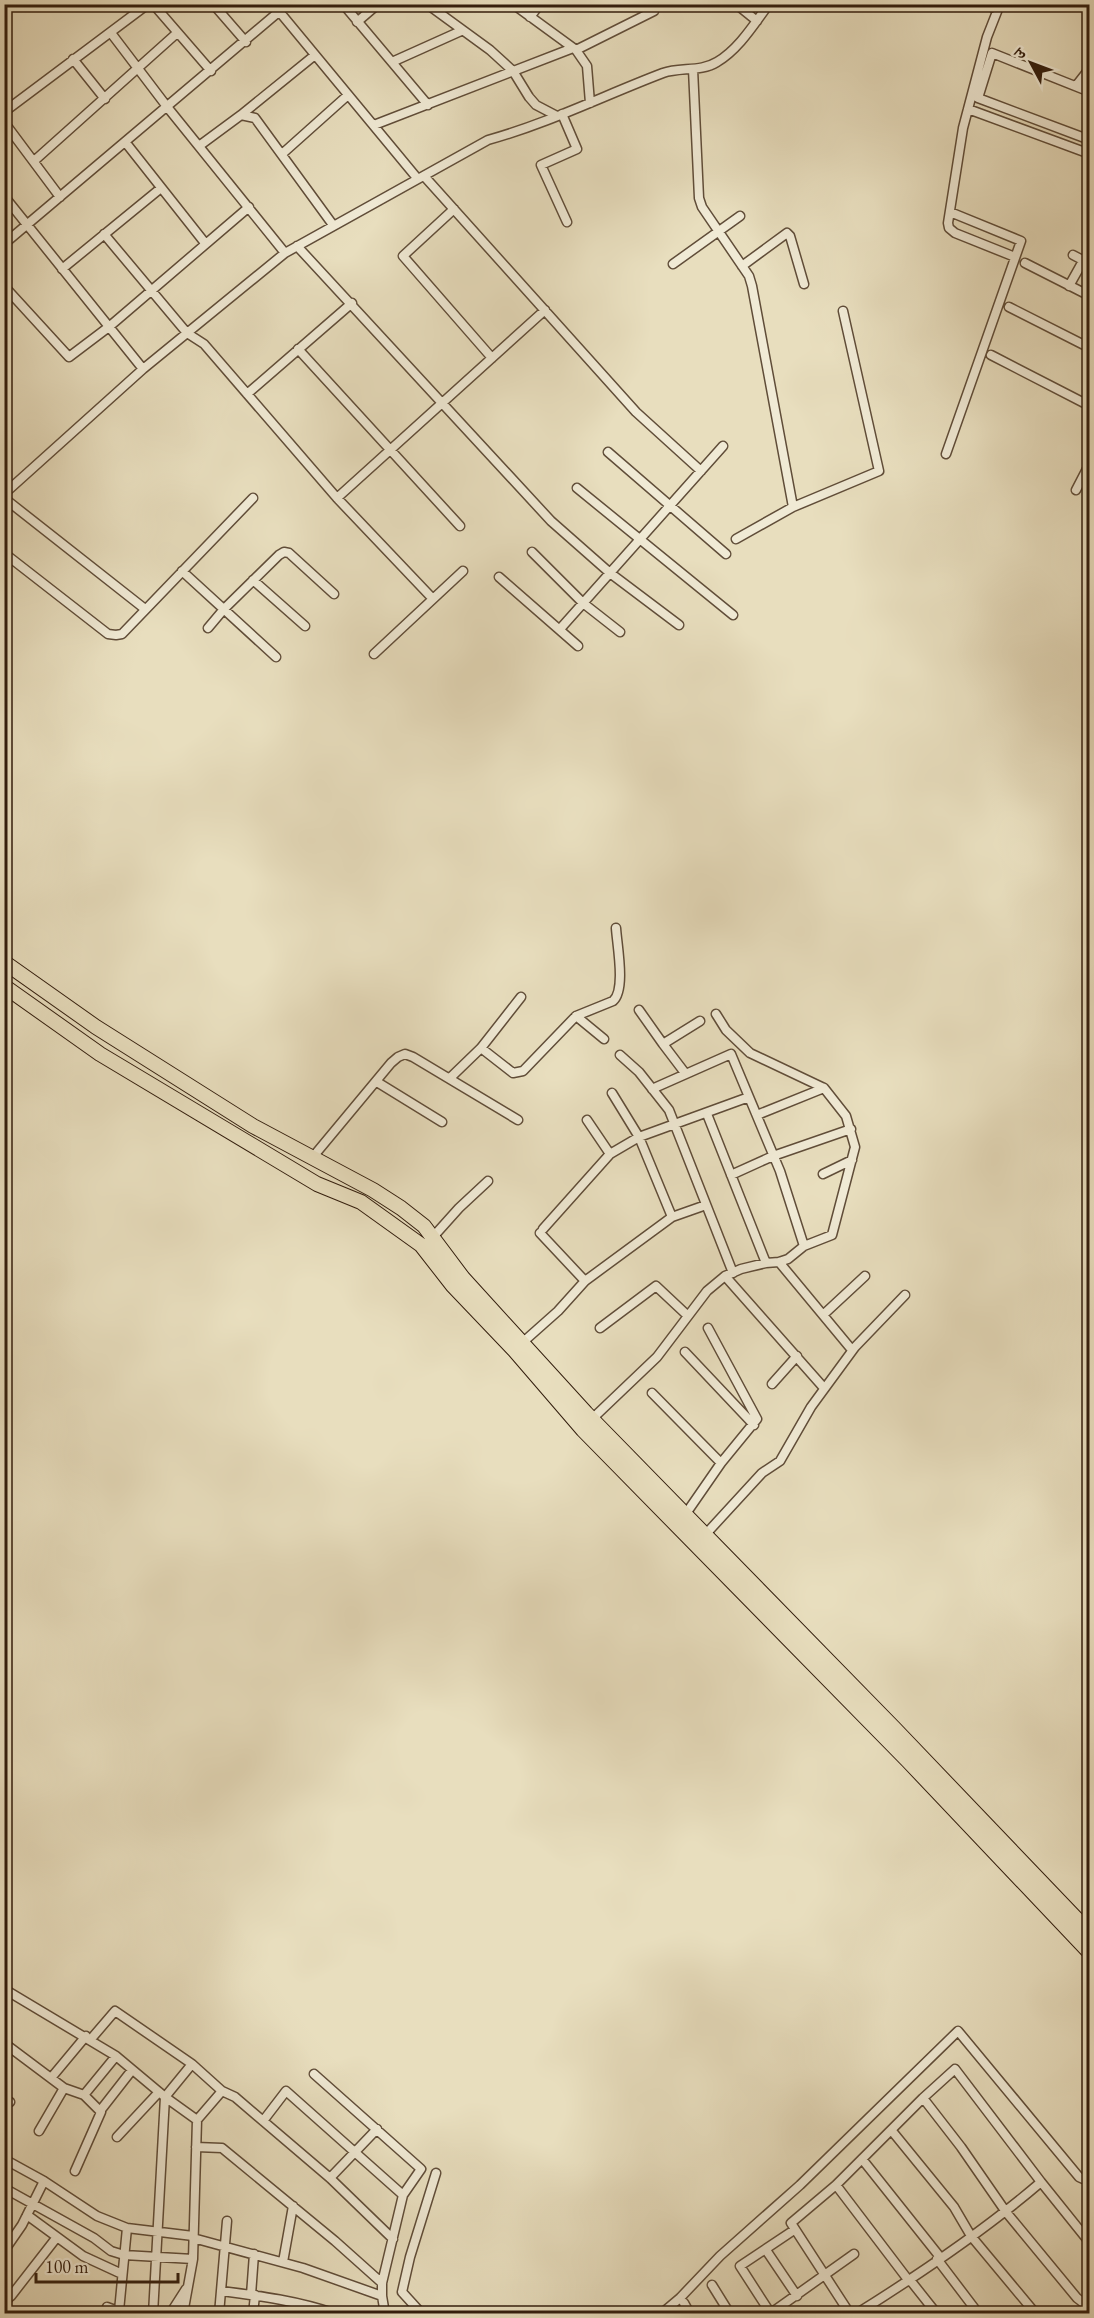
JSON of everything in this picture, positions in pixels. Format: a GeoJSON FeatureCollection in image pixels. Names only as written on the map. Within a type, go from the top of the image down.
{"type":"FeatureCollection","features":[{"type":"Feature","properties":{"kind":"main road"},"geometry":{"type":"LineString","coordinates":[[4,962],[96,1027],[253,1126],[373,1190],[424,1226],[463,1278],[522,1343],[541,1373],[584,1430],[908,1761],[1089,1953]]}},
{"type":"Feature","properties":{"kind":"main road"},"geometry":{"type":"LineString","coordinates":[[4,986],[100,1054],[317,1184],[373,1208],[421,1245],[453,1287],[592,1419],[880,1713],[1089,1934]]}},
{"type":"Feature","properties":{"kind":"street"},"geometry":{"type":"LineString","coordinates":[[4,112],[148,4]]}},
{"type":"Feature","properties":{"kind":"street"},"geometry":{"type":"LineString","coordinates":[[153,4],[211,71]]}},
{"type":"Feature","properties":{"kind":"street"},"geometry":{"type":"LineString","coordinates":[[4,244],[246,42],[276,8],[288,4]]}},
{"type":"Feature","properties":{"kind":"street"},"geometry":{"type":"LineString","coordinates":[[343,4],[428,105]]}},
{"type":"Feature","properties":{"kind":"street"},"geometry":{"type":"LineString","coordinates":[[357,22],[378,4]]}},
{"type":"Feature","properties":{"kind":"street"},"geometry":{"type":"LineString","coordinates":[[427,4],[490,50],[513,71],[536,105],[559,115],[577,149],[541,165],[567,222]]}},
{"type":"Feature","properties":{"kind":"street"},"geometry":{"type":"LineString","coordinates":[[513,4],[574,49],[587,66],[590,103]]}},
{"type":"Feature","properties":{"kind":"street"},"geometry":{"type":"LineString","coordinates":[[530,17],[540,4]]}},
{"type":"Feature","properties":{"kind":"street"},"geometry":{"type":"LineString","coordinates":[[736,4],[757,21]]}},
{"type":"Feature","properties":{"kind":"street"},"geometry":{"type":"LineString","coordinates":[[145,609],[4,496],[144,369],[285,253],[488,140],[525,129],[667,72],[693,69],[717,62],[744,39],[769,4]]}},
{"type":"Feature","properties":{"kind":"street"},"geometry":{"type":"LineString","coordinates":[[986,4],[999,7],[987,37],[963,128],[948,223],[952,231],[1015,257]]}},
{"type":"Feature","properties":{"kind":"street"},"geometry":{"type":"LineString","coordinates":[[214,5],[246,42]]}},
{"type":"Feature","properties":{"kind":"street"},"geometry":{"type":"LineString","coordinates":[[276,8],[420,177],[454,209],[636,412],[701,471]]}},
{"type":"Feature","properties":{"kind":"street"},"geometry":{"type":"LineString","coordinates":[[374,125],[574,49],[654,11]]}},
{"type":"Feature","properties":{"kind":"street"},"geometry":{"type":"LineString","coordinates":[[392,62],[461,31]]}},
{"type":"Feature","properties":{"kind":"street"},"geometry":{"type":"LineString","coordinates":[[111,33],[168,108],[285,253]]}},
{"type":"Feature","properties":{"kind":"street"},"geometry":{"type":"LineString","coordinates":[[34,161],[177,33]]}},
{"type":"Feature","properties":{"kind":"street"},"geometry":{"type":"LineString","coordinates":[[1089,92],[992,53],[978,98],[1089,140]]}},
{"type":"Feature","properties":{"kind":"street"},"geometry":{"type":"LineString","coordinates":[[199,146],[315,55]]}},
{"type":"Feature","properties":{"kind":"street"},"geometry":{"type":"LineString","coordinates":[[74,59],[105,99]]}},
{"type":"Feature","properties":{"kind":"street"},"geometry":{"type":"LineString","coordinates":[[1076,86],[1089,68]]}},
{"type":"Feature","properties":{"kind":"street"},"geometry":{"type":"LineString","coordinates":[[693,69],[699,198],[702,207],[742,266],[752,286],[793,507]]}},
{"type":"Feature","properties":{"kind":"street"},"geometry":{"type":"LineString","coordinates":[[282,154],[348,95]]}},
{"type":"Feature","properties":{"kind":"street"},"geometry":{"type":"LineString","coordinates":[[968,109],[1089,154]]}},
{"type":"Feature","properties":{"kind":"street"},"geometry":{"type":"LineString","coordinates":[[241,115],[255,118],[333,225]]}},
{"type":"Feature","properties":{"kind":"street"},"geometry":{"type":"LineString","coordinates":[[4,122],[60,197]]}},
{"type":"Feature","properties":{"kind":"street"},"geometry":{"type":"LineString","coordinates":[[126,143],[205,243]]}},
{"type":"Feature","properties":{"kind":"street"},"geometry":{"type":"LineString","coordinates":[[62,268],[161,188]]}},
{"type":"Feature","properties":{"kind":"street"},"geometry":{"type":"LineString","coordinates":[[4,196],[144,369]]}},
{"type":"Feature","properties":{"kind":"street"},"geometry":{"type":"LineString","coordinates":[[4,286],[69,357],[110,326],[249,207]]}},
{"type":"Feature","properties":{"kind":"street"},"geometry":{"type":"LineString","coordinates":[[454,209],[403,256],[492,358]]}},
{"type":"Feature","properties":{"kind":"street"},"geometry":{"type":"LineString","coordinates":[[946,454],[1021,244],[1020,239],[950,212]]}},
{"type":"Feature","properties":{"kind":"street"},"geometry":{"type":"LineString","coordinates":[[673,264],[740,216]]}},
{"type":"Feature","properties":{"kind":"street"},"geometry":{"type":"LineString","coordinates":[[742,266],[786,233],[790,236],[804,284]]}},
{"type":"Feature","properties":{"kind":"street"},"geometry":{"type":"LineString","coordinates":[[104,234],[187,333],[204,344],[337,498],[433,599]]}},
{"type":"Feature","properties":{"kind":"street"},"geometry":{"type":"LineString","coordinates":[[297,246],[551,521],[610,573],[679,625]]}},
{"type":"Feature","properties":{"kind":"street"},"geometry":{"type":"LineString","coordinates":[[1069,286],[1086,262],[1073,255]]}},
{"type":"Feature","properties":{"kind":"street"},"geometry":{"type":"LineString","coordinates":[[1024,263],[1089,296]]}},
{"type":"Feature","properties":{"kind":"street"},"geometry":{"type":"LineString","coordinates":[[247,394],[352,303]]}},
{"type":"Feature","properties":{"kind":"street"},"geometry":{"type":"LineString","coordinates":[[1009,307],[1089,348]]}},
{"type":"Feature","properties":{"kind":"street"},"geometry":{"type":"LineString","coordinates":[[337,498],[544,310]]}},
{"type":"Feature","properties":{"kind":"street"},"geometry":{"type":"LineString","coordinates":[[736,539],[793,507],[879,471],[843,312]]}},
{"type":"Feature","properties":{"kind":"street"},"geometry":{"type":"LineString","coordinates":[[298,349],[460,526]]}},
{"type":"Feature","properties":{"kind":"street"},"geometry":{"type":"LineString","coordinates":[[991,355],[1089,406]]}},
{"type":"Feature","properties":{"kind":"street"},"geometry":{"type":"LineString","coordinates":[[560,629],[723,446]]}},
{"type":"Feature","properties":{"kind":"street"},"geometry":{"type":"LineString","coordinates":[[608,452],[726,554]]}},
{"type":"Feature","properties":{"kind":"street"},"geometry":{"type":"LineString","coordinates":[[1076,490],[1089,467]]}},
{"type":"Feature","properties":{"kind":"street"},"geometry":{"type":"LineString","coordinates":[[577,488],[734,615]]}},
{"type":"Feature","properties":{"kind":"street"},"geometry":{"type":"LineString","coordinates":[[4,553],[108,634],[122,634],[253,498]]}},
{"type":"Feature","properties":{"kind":"street"},"geometry":{"type":"LineString","coordinates":[[208,628],[224,609],[284,552],[289,553],[334,594]]}},
{"type":"Feature","properties":{"kind":"street"},"geometry":{"type":"LineString","coordinates":[[532,552],[583,603],[620,632]]}},
{"type":"Feature","properties":{"kind":"street"},"geometry":{"type":"LineString","coordinates":[[182,571],[276,657]]}},
{"type":"Feature","properties":{"kind":"street"},"geometry":{"type":"LineString","coordinates":[[374,654],[463,571]]}},
{"type":"Feature","properties":{"kind":"street"},"geometry":{"type":"LineString","coordinates":[[499,577],[578,646]]}},
{"type":"Feature","properties":{"kind":"street"},"geometry":{"type":"LineString","coordinates":[[253,580],[305,626]]}},
{"type":"Feature","properties":{"kind":"street"},"geometry":{"type":"LineString","coordinates":[[481,1048],[513,1073],[523,1071],[576,1016],[618,997],[620,983],[616,928]]}},
{"type":"Feature","properties":{"kind":"street"},"geometry":{"type":"LineString","coordinates":[[451,1077],[481,1048],[521,997]]}},
{"type":"Feature","properties":{"kind":"street"},"geometry":{"type":"LineString","coordinates":[[639,1010],[685,1073]]}},
{"type":"Feature","properties":{"kind":"street"},"geometry":{"type":"LineString","coordinates":[[592,1419],[657,1357],[707,1291],[729,1274],[788,1259],[804,1246],[832,1235],[855,1147],[846,1116],[824,1088],[750,1053],[726,1030],[716,1014]]}},
{"type":"Feature","properties":{"kind":"street"},"geometry":{"type":"LineString","coordinates":[[576,1016],[604,1039]]}},
{"type":"Feature","properties":{"kind":"street"},"geometry":{"type":"LineString","coordinates":[[663,1044],[700,1021]]}},
{"type":"Feature","properties":{"kind":"street"},"geometry":{"type":"LineString","coordinates":[[312,1158],[391,1063],[405,1054],[451,1077],[518,1120]]}},
{"type":"Feature","properties":{"kind":"street"},"geometry":{"type":"LineString","coordinates":[[652,1089],[731,1054],[774,1156],[804,1246]]}},
{"type":"Feature","properties":{"kind":"street"},"geometry":{"type":"LineString","coordinates":[[620,1055],[639,1072],[669,1110],[706,1205],[729,1274],[824,1388]]}},
{"type":"Feature","properties":{"kind":"street"},"geometry":{"type":"LineString","coordinates":[[377,1082],[442,1122]]}},
{"type":"Feature","properties":{"kind":"street"},"geometry":{"type":"LineString","coordinates":[[757,1115],[824,1088]]}},
{"type":"Feature","properties":{"kind":"street"},"geometry":{"type":"LineString","coordinates":[[612,1093],[639,1137],[672,1217]]}},
{"type":"Feature","properties":{"kind":"street"},"geometry":{"type":"LineString","coordinates":[[585,1281],[542,1231],[610,1154],[639,1137],[675,1126],[749,1097]]}},
{"type":"Feature","properties":{"kind":"street"},"geometry":{"type":"LineString","coordinates":[[707,1114],[766,1263]]}},
{"type":"Feature","properties":{"kind":"street"},"geometry":{"type":"LineString","coordinates":[[587,1120],[610,1154]]}},
{"type":"Feature","properties":{"kind":"street"},"geometry":{"type":"LineString","coordinates":[[731,1175],[774,1156],[851,1129]]}},
{"type":"Feature","properties":{"kind":"street"},"geometry":{"type":"LineString","coordinates":[[823,1174],[852,1160]]}},
{"type":"Feature","properties":{"kind":"street"},"geometry":{"type":"LineString","coordinates":[[433,1236],[488,1181]]}},
{"type":"Feature","properties":{"kind":"street"},"geometry":{"type":"LineString","coordinates":[[522,1343],[558,1311],[585,1281],[672,1217],[706,1205]]}},
{"type":"Feature","properties":{"kind":"street"},"geometry":{"type":"LineString","coordinates":[[779,1262],[852,1350]]}},
{"type":"Feature","properties":{"kind":"street"},"geometry":{"type":"LineString","coordinates":[[823,1315],[865,1276]]}},
{"type":"Feature","properties":{"kind":"street"},"geometry":{"type":"LineString","coordinates":[[600,1329],[656,1286],[688,1316]]}},
{"type":"Feature","properties":{"kind":"street"},"geometry":{"type":"LineString","coordinates":[[705,1535],[762,1473],[780,1461],[811,1407],[852,1350],[905,1295]]}},
{"type":"Feature","properties":{"kind":"street"},"geometry":{"type":"LineString","coordinates":[[685,1515],[721,1463],[754,1425],[757,1417],[708,1328]]}},
{"type":"Feature","properties":{"kind":"street"},"geometry":{"type":"LineString","coordinates":[[685,1352],[754,1425]]}},
{"type":"Feature","properties":{"kind":"street"},"geometry":{"type":"LineString","coordinates":[[772,1384],[797,1356]]}},
{"type":"Feature","properties":{"kind":"street"},"geometry":{"type":"LineString","coordinates":[[652,1393],[721,1463]]}},
{"type":"Feature","properties":{"kind":"street"},"geometry":{"type":"LineString","coordinates":[[4,1989],[116,2056],[162,2095],[197,2120]]}},
{"type":"Feature","properties":{"kind":"street"},"geometry":{"type":"LineString","coordinates":[[51,2078],[115,2011],[192,2064],[222,2091],[235,2097],[330,2178],[393,2239]]}},
{"type":"Feature","properties":{"kind":"street"},"geometry":{"type":"LineString","coordinates":[[661,2313],[680,2298],[720,2256],[800,2185],[958,2031],[1079,2177],[1089,2182]]}},
{"type":"Feature","properties":{"kind":"street"},"geometry":{"type":"LineString","coordinates":[[4,2043],[64,2088],[84,2096],[100,2111]]}},
{"type":"Feature","properties":{"kind":"street"},"geometry":{"type":"LineString","coordinates":[[84,2096],[116,2056]]}},
{"type":"Feature","properties":{"kind":"street"},"geometry":{"type":"LineString","coordinates":[[117,2137],[192,2064]]}},
{"type":"Feature","properties":{"kind":"street"},"geometry":{"type":"LineString","coordinates":[[850,2313],[791,2223],[836,2185],[955,2069],[1089,2242]]}},
{"type":"Feature","properties":{"kind":"street"},"geometry":{"type":"LineString","coordinates":[[75,2171],[100,2111],[132,2070]]}},
{"type":"Feature","properties":{"kind":"street"},"geometry":{"type":"LineString","coordinates":[[314,2074],[421,2169],[403,2195],[382,2283],[386,2313]]}},
{"type":"Feature","properties":{"kind":"street"},"geometry":{"type":"LineString","coordinates":[[39,2131],[64,2088]]}},
{"type":"Feature","properties":{"kind":"street"},"geometry":{"type":"LineString","coordinates":[[183,2313],[193,2259],[197,2120],[222,2091]]}},
{"type":"Feature","properties":{"kind":"street"},"geometry":{"type":"LineString","coordinates":[[263,2121],[286,2091],[403,2195]]}},
{"type":"Feature","properties":{"kind":"street"},"geometry":{"type":"LineString","coordinates":[[153,2313],[159,2233],[162,2095]]}},
{"type":"Feature","properties":{"kind":"street"},"geometry":{"type":"LineString","coordinates":[[923,2098],[961,2147],[1006,2212],[1077,2298],[1089,2308]]}},
{"type":"Feature","properties":{"kind":"street"},"geometry":{"type":"LineString","coordinates":[[330,2178],[377,2130]]}},
{"type":"Feature","properties":{"kind":"street"},"geometry":{"type":"LineString","coordinates":[[892,2131],[954,2207],[971,2236],[1036,2313]]}},
{"type":"Feature","properties":{"kind":"street"},"geometry":{"type":"LineString","coordinates":[[196,2148],[222,2148],[382,2283]]}},
{"type":"Feature","properties":{"kind":"street"},"geometry":{"type":"LineString","coordinates":[[4,2159],[44,2181],[97,2216],[127,2228],[193,2237],[282,2262],[382,2296]]}},
{"type":"Feature","properties":{"kind":"street"},"geometry":{"type":"LineString","coordinates":[[862,2159],[939,2258],[978,2313]]}},
{"type":"Feature","properties":{"kind":"street"},"geometry":{"type":"LineString","coordinates":[[422,2313],[402,2292],[410,2257],[436,2173]]}},
{"type":"Feature","properties":{"kind":"street"},"geometry":{"type":"LineString","coordinates":[[4,2251],[27,2215],[44,2181]]}},
{"type":"Feature","properties":{"kind":"street"},"geometry":{"type":"LineString","coordinates":[[856,2313],[910,2280],[1006,2212],[1041,2182]]}},
{"type":"Feature","properties":{"kind":"street"},"geometry":{"type":"LineString","coordinates":[[836,2185],[933,2312]]}},
{"type":"Feature","properties":{"kind":"street"},"geometry":{"type":"LineString","coordinates":[[4,2188],[33,2202],[111,2250],[124,2255],[193,2259]]}},
{"type":"Feature","properties":{"kind":"street"},"geometry":{"type":"LineString","coordinates":[[282,2262],[292,2206]]}},
{"type":"Feature","properties":{"kind":"street"},"geometry":{"type":"LineString","coordinates":[[27,2215],[83,2256],[122,2274]]}},
{"type":"Feature","properties":{"kind":"street"},"geometry":{"type":"LineString","coordinates":[[219,2313],[227,2221]]}},
{"type":"Feature","properties":{"kind":"street"},"geometry":{"type":"LineString","coordinates":[[107,2307],[121,2312],[127,2228]]}},
{"type":"Feature","properties":{"kind":"street"},"geometry":{"type":"LineString","coordinates":[[794,2230],[740,2266],[771,2313],[854,2254]]}},
{"type":"Feature","properties":{"kind":"street"},"geometry":{"type":"LineString","coordinates":[[8,2299],[57,2237]]}},
{"type":"Feature","properties":{"kind":"street"},"geometry":{"type":"LineString","coordinates":[[766,2250],[797,2296]]}},
{"type":"Feature","properties":{"kind":"street"},"geometry":{"type":"LineString","coordinates":[[253,2313],[254,2254]]}},
{"type":"Feature","properties":{"kind":"street"},"geometry":{"type":"LineString","coordinates":[[4,2284],[8,2299]]}},
{"type":"Feature","properties":{"kind":"street"},"geometry":{"type":"LineString","coordinates":[[170,2313],[188,2285]]}},
{"type":"Feature","properties":{"kind":"street"},"geometry":{"type":"LineString","coordinates":[[712,2285],[730,2313]]}},
{"type":"Feature","properties":{"kind":"street"},"geometry":{"type":"LineString","coordinates":[[221,2291],[303,2303],[336,2313]]}},
{"type":"Feature","properties":{"kind":"street"},"geometry":{"type":"LineString","coordinates":[[684,2303],[690,2313]]}},
{"type":"Feature","properties":{"kind":"street"},"geometry":{"type":"LineString","coordinates":[[4,2307],[14,2313]]}}]}
